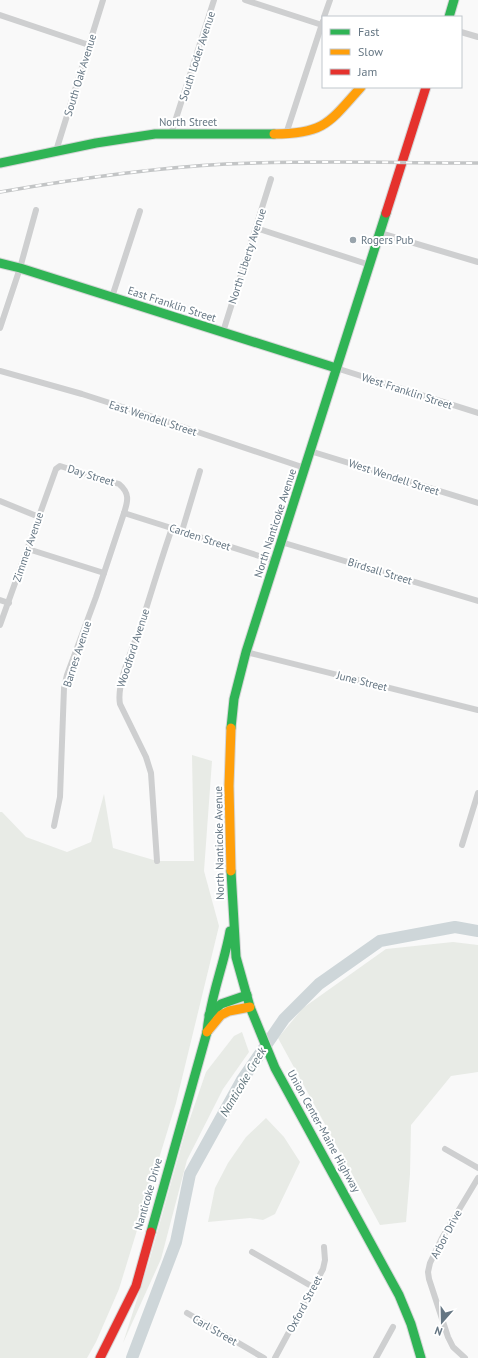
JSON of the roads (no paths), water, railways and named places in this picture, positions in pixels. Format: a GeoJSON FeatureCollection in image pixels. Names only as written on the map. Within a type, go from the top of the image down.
{"type":"FeatureCollection","features":[{"type":"Feature","properties":{"kind":"main road"},"geometry":{"type":"LineString","coordinates":[[449,16],[454,0]]}},
{"type":"Feature","properties":{"kind":"main road","name":"North Street"},"geometry":{"type":"LineString","coordinates":[[0,163],[124,138],[155,134],[303,133],[320,128],[332,120],[360,88]]}},
{"type":"Feature","properties":{"kind":"main road","name":"North Nanticoke Avenue"},"geometry":{"type":"LineString","coordinates":[[232,907],[229,786],[230,733],[234,699],[246,652],[426,88]]}},
{"type":"Feature","properties":{"kind":"main road","name":"East Franklin Street"},"geometry":{"type":"LineString","coordinates":[[0,263],[336,368]]}},
{"type":"Feature","properties":{"kind":"main road"},"geometry":{"type":"LineString","coordinates":[[207,1032],[208,1017],[229,942],[232,907]]}},
{"type":"Feature","properties":{"kind":"main road","name":"Union Center-Maine Highway"},"geometry":{"type":"LineString","coordinates":[[232,907],[236,956],[254,1020],[276,1068],[399,1295],[411,1324],[420,1358]]}},
{"type":"Feature","properties":{"kind":"main road"},"geometry":{"type":"LineString","coordinates":[[208,1017],[216,1006],[247,995]]}},
{"type":"Feature","properties":{"kind":"main road"},"geometry":{"type":"LineString","coordinates":[[207,1032],[221,1015],[229,1011],[250,1007]]}},
{"type":"Feature","properties":{"kind":"main road","name":"Nanticoke Drive"},"geometry":{"type":"LineString","coordinates":[[100,1358],[136,1286],[207,1032]]}},
{"type":"Feature","properties":{"kind":"street","name":"South Oak Avenue"},"geometry":{"type":"LineString","coordinates":[[56,151],[103,0]]}},
{"type":"Feature","properties":{"kind":"street","name":"South Loder Avenue"},"geometry":{"type":"LineString","coordinates":[[171,134],[214,0]]}},
{"type":"Feature","properties":{"kind":"street"},"geometry":{"type":"LineString","coordinates":[[245,0],[322,23],[286,134]]}},
{"type":"Feature","properties":{"kind":"street"},"geometry":{"type":"LineString","coordinates":[[324,16],[330,0]]}},
{"type":"Feature","properties":{"kind":"street"},"geometry":{"type":"LineString","coordinates":[[0,15],[89,45]]}},
{"type":"Feature","properties":{"kind":"street"},"geometry":{"type":"LineString","coordinates":[[462,32],[478,37]]}},
{"type":"Feature","properties":{"kind":"street","name":"North Liberty Avenue"},"geometry":{"type":"LineString","coordinates":[[223,332],[271,179]]}},
{"type":"Feature","properties":{"kind":"street"},"geometry":{"type":"LineString","coordinates":[[0,328],[20,268],[36,210]]}},
{"type":"Feature","properties":{"kind":"street"},"geometry":{"type":"LineString","coordinates":[[112,297],[140,211]]}},
{"type":"Feature","properties":{"kind":"street"},"geometry":{"type":"LineString","coordinates":[[256,228],[370,265]]}},
{"type":"Feature","properties":{"kind":"street"},"geometry":{"type":"LineString","coordinates":[[380,233],[478,262]]}},
{"type":"Feature","properties":{"kind":"street","name":"West Franklin Street"},"geometry":{"type":"LineString","coordinates":[[336,368],[478,413]]}},
{"type":"Feature","properties":{"kind":"street","name":"East Wendell Street"},"geometry":{"type":"LineString","coordinates":[[0,372],[82,394],[305,468]]}},
{"type":"Feature","properties":{"kind":"street","name":"West Wendell Street"},"geometry":{"type":"LineString","coordinates":[[310,451],[478,504]]}},
{"type":"Feature","properties":{"kind":"street","name":"Day Street"},"geometry":{"type":"LineString","coordinates":[[56,469],[60,466],[119,484],[125,488]]}},
{"type":"Feature","properties":{"kind":"street","name":"Zimmer Avenue"},"geometry":{"type":"LineString","coordinates":[[0,625],[56,469]]}},
{"type":"Feature","properties":{"kind":"street"},"geometry":{"type":"LineString","coordinates":[[182,531],[200,471]]}},
{"type":"Feature","properties":{"kind":"street","name":"Barnes Avenue"},"geometry":{"type":"LineString","coordinates":[[54,826],[60,797],[64,688],[67,675],[124,513],[127,502],[125,488]]}},
{"type":"Feature","properties":{"kind":"street"},"geometry":{"type":"LineString","coordinates":[[0,501],[39,517]]}},
{"type":"Feature","properties":{"kind":"street","name":"Carden Street"},"geometry":{"type":"LineString","coordinates":[[124,513],[275,560]]}},
{"type":"Feature","properties":{"kind":"street","name":"Woodford Avenue"},"geometry":{"type":"LineString","coordinates":[[157,861],[151,773],[146,757],[120,704],[119,696],[120,684],[172,528]]}},
{"type":"Feature","properties":{"kind":"street","name":"Birdsall Street"},"geometry":{"type":"LineString","coordinates":[[281,542],[478,600]]}},
{"type":"Feature","properties":{"kind":"street"},"geometry":{"type":"LineString","coordinates":[[28,549],[104,573]]}},
{"type":"Feature","properties":{"kind":"street"},"geometry":{"type":"LineString","coordinates":[[0,600],[9,603]]}},
{"type":"Feature","properties":{"kind":"street","name":"June Street"},"geometry":{"type":"LineString","coordinates":[[246,652],[478,710]]}},
{"type":"Feature","properties":{"kind":"street"},"geometry":{"type":"LineString","coordinates":[[462,845],[478,793]]}},
{"type":"Feature","properties":{"kind":"street"},"geometry":{"type":"LineString","coordinates":[[445,1148],[478,1168]]}},
{"type":"Feature","properties":{"kind":"street","name":"Arbor Drive"},"geometry":{"type":"LineString","coordinates":[[464,1358],[453,1347],[448,1337],[429,1280],[428,1272],[430,1263],[442,1238],[478,1178]]}},
{"type":"Feature","properties":{"kind":"street","name":"Oxford Street"},"geometry":{"type":"LineString","coordinates":[[275,1358],[323,1268],[325,1260],[324,1247]]}},
{"type":"Feature","properties":{"kind":"street"},"geometry":{"type":"LineString","coordinates":[[252,1252],[314,1287]]}},
{"type":"Feature","properties":{"kind":"street","name":"Carl Street"},"geometry":{"type":"LineString","coordinates":[[187,1313],[264,1358]]}},
{"type":"Feature","properties":{"kind":"street"},"geometry":{"type":"LineString","coordinates":[[376,1358],[393,1327]]}},
{"type":"Feature","properties":{"kind":"waterway","name":"Nanticoke Creek"},"geometry":{"type":"LineString","coordinates":[[132,1358],[176,1242],[190,1174],[242,1080],[284,1019],[319,984],[380,941],[455,927],[478,931]]}},
{"type":"Feature","properties":{"kind":"railway"},"geometry":{"type":"LineString","coordinates":[[0,192],[169,168],[226,164],[320,162],[478,163]]}},
{"type":"Feature","properties":{"kind":"place","name":"Rogers Pub"},"geometry":{"type":"Point","coordinates":[353,240]}}]}
